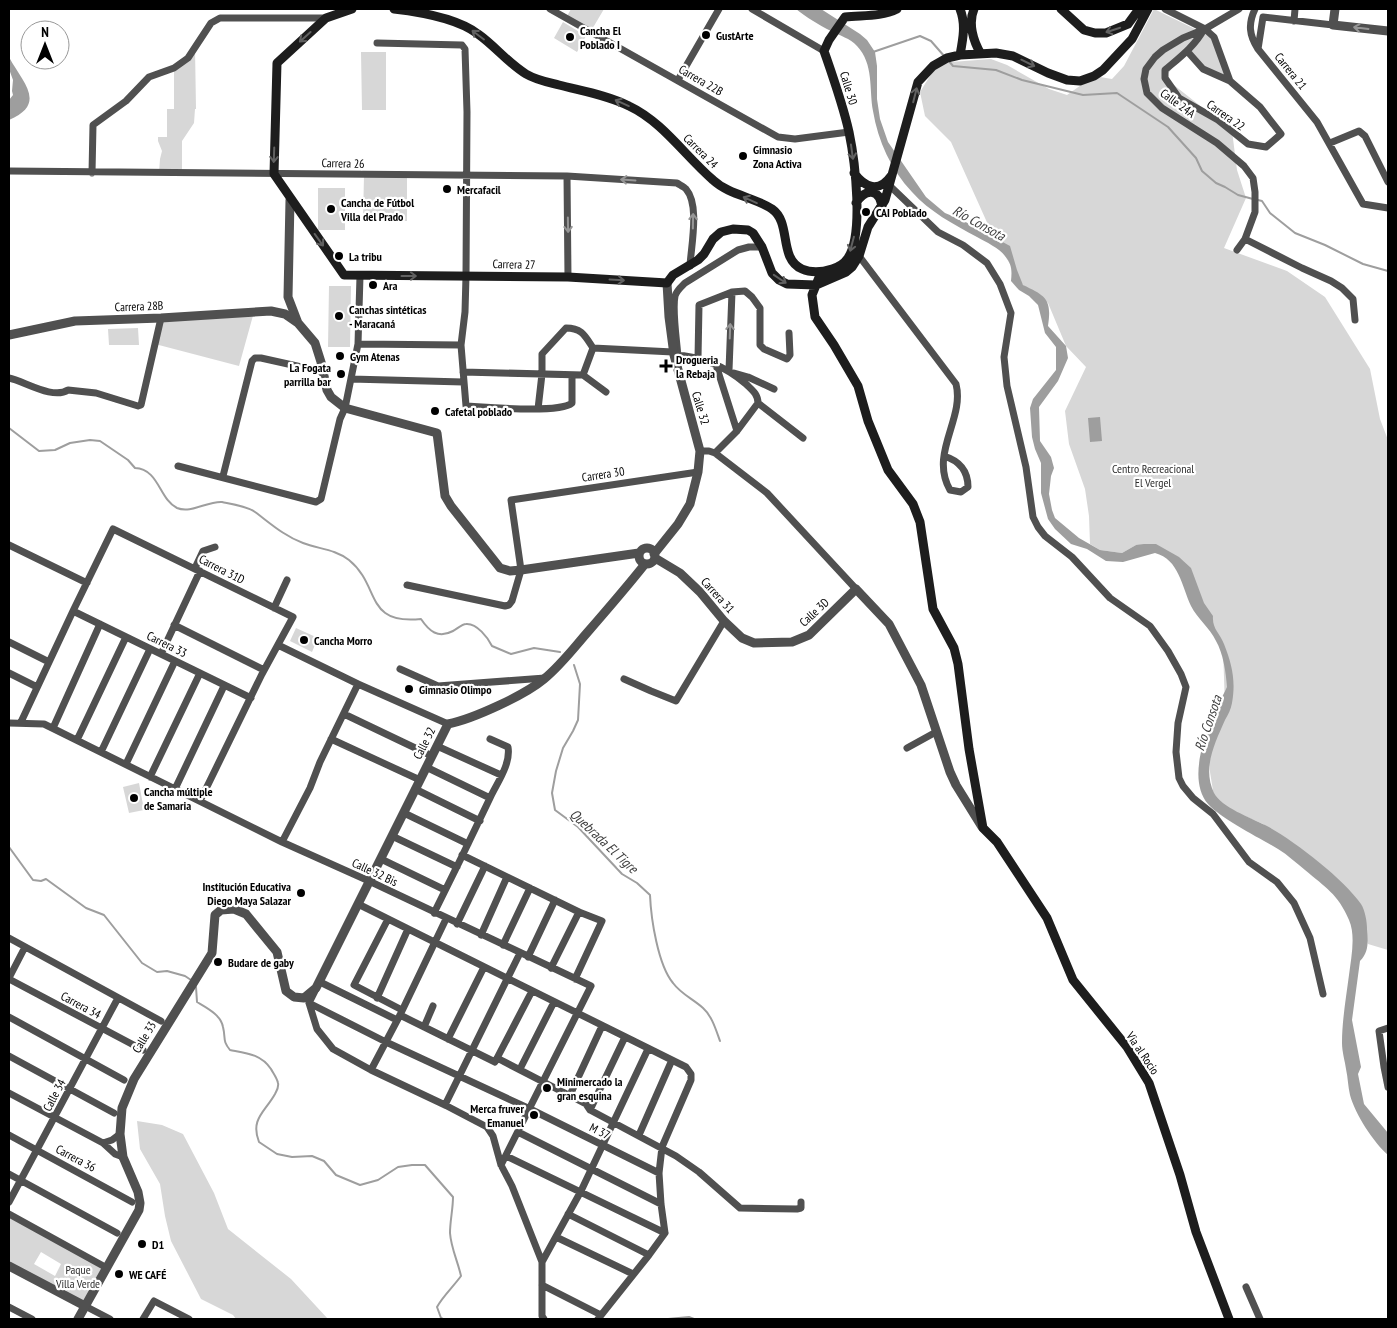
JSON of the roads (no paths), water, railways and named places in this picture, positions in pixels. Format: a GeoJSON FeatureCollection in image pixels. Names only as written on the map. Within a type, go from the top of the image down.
{"type":"FeatureCollection","features":[{"type":"Feature","properties":{"kind":"main road"},"geometry":{"type":"LineString","coordinates":[[352,9],[326,18],[277,63],[274,174],[290,200],[344,275],[360,276]]}},
{"type":"Feature","properties":{"kind":"main road","name":"Carrera 24"},"geometry":{"type":"LineString","coordinates":[[394,9],[420,13],[464,25],[479,34],[515,66],[527,74],[540,80],[614,99],[631,107],[680,146],[714,181],[724,188],[771,209],[779,216],[785,230],[789,256],[801,269],[826,272]]}},
{"type":"Feature","properties":{"kind":"main road"},"geometry":{"type":"LineString","coordinates":[[824,51],[829,40],[845,17],[880,15],[897,9]]}},
{"type":"Feature","properties":{"kind":"main road"},"geometry":{"type":"LineString","coordinates":[[960,9],[963,16],[964,38],[960,55]]}},
{"type":"Feature","properties":{"kind":"main road"},"geometry":{"type":"LineString","coordinates":[[974,9],[971,24],[973,37],[981,54]]}},
{"type":"Feature","properties":{"kind":"main road"},"geometry":{"type":"LineString","coordinates":[[1061,9],[1084,30],[1106,33],[1128,24],[1139,9]]}},
{"type":"Feature","properties":{"kind":"main road"},"geometry":{"type":"LineString","coordinates":[[667,283],[674,275],[690,266],[704,254],[713,239],[721,232],[733,229],[748,230],[753,233],[762,247],[772,274],[787,284],[816,285],[846,272],[852,267],[859,256],[868,227],[882,207],[890,186],[918,82],[933,66],[947,58],[960,55],[996,53],[1013,56],[1067,80],[1080,81],[1094,76],[1103,70],[1132,39],[1148,9]]}},
{"type":"Feature","properties":{"kind":"main road","name":"Calle 30"},"geometry":{"type":"LineString","coordinates":[[824,51],[849,132]]}},
{"type":"Feature","properties":{"kind":"main road"},"geometry":{"type":"LineString","coordinates":[[849,132],[854,172],[857,224],[847,259],[840,266],[820,275],[812,296],[815,317],[858,386],[868,421],[888,470],[913,504],[920,522],[933,609],[954,648],[958,664],[969,749],[983,828]]}},
{"type":"Feature","properties":{"kind":"main road"},"geometry":{"type":"LineString","coordinates":[[854,172],[861,182],[869,186],[878,186],[886,182],[892,175]]}},
{"type":"Feature","properties":{"kind":"main road"},"geometry":{"type":"LineString","coordinates":[[856,204],[863,194],[869,192],[879,196],[882,207]]}},
{"type":"Feature","properties":{"kind":"main road","name":"Carrera 27"},"geometry":{"type":"LineString","coordinates":[[360,276],[568,277],[667,283]]}},
{"type":"Feature","properties":{"kind":"main road","name":"Via al Rocio"},"geometry":{"type":"LineString","coordinates":[[983,828],[997,842],[1047,918],[1073,980],[1127,1047],[1150,1083],[1180,1175],[1196,1232],[1229,1319]]}},
{"type":"Feature","properties":{"kind":"street","name":"Carrera 22B"},"geometry":{"type":"LineString","coordinates":[[550,9],[778,136],[795,139],[849,132]]}},
{"type":"Feature","properties":{"kind":"street"},"geometry":{"type":"LineString","coordinates":[[678,80],[719,9]]}},
{"type":"Feature","properties":{"kind":"street"},"geometry":{"type":"LineString","coordinates":[[752,9],[824,51]]}},
{"type":"Feature","properties":{"kind":"street"},"geometry":{"type":"LineString","coordinates":[[1165,9],[1204,29],[1214,37],[1230,81]]}},
{"type":"Feature","properties":{"kind":"street","name":"Calle 24A"},"geometry":{"type":"LineString","coordinates":[[1239,9],[1204,29],[1183,38],[1155,57],[1146,70],[1144,79],[1146,89],[1152,99],[1162,108],[1217,143],[1244,166],[1252,178],[1255,192],[1255,212],[1246,239]]}},
{"type":"Feature","properties":{"kind":"street","name":"Carrera 21"},"geometry":{"type":"LineString","coordinates":[[1254,9],[1250,20],[1250,30],[1252,40],[1258,49],[1317,122],[1363,204],[1388,208]]}},
{"type":"Feature","properties":{"kind":"street"},"geometry":{"type":"LineString","coordinates":[[1294,20],[1295,9]]}},
{"type":"Feature","properties":{"kind":"street"},"geometry":{"type":"LineString","coordinates":[[1333,25],[1335,9]]}},
{"type":"Feature","properties":{"kind":"street"},"geometry":{"type":"LineString","coordinates":[[1258,49],[1263,17],[1388,32]]}},
{"type":"Feature","properties":{"kind":"street"},"geometry":{"type":"LineString","coordinates":[[92,173],[93,126],[126,101],[149,77],[174,68],[188,58],[211,23],[220,18],[326,18]]}},
{"type":"Feature","properties":{"kind":"street"},"geometry":{"type":"LineString","coordinates":[[1204,29],[1200,38],[1187,51],[1203,69],[1230,81]]}},
{"type":"Feature","properties":{"kind":"street"},"geometry":{"type":"LineString","coordinates":[[377,43],[462,45],[465,49],[466,276],[465,312],[461,345],[466,406],[538,409],[567,407],[572,403],[572,375]]}},
{"type":"Feature","properties":{"kind":"street","name":"Carrera 22"},"geometry":{"type":"LineString","coordinates":[[1187,51],[1165,70],[1165,78],[1179,98],[1218,120],[1248,144],[1266,147],[1281,134],[1260,107],[1230,81]]}},
{"type":"Feature","properties":{"kind":"street"},"geometry":{"type":"LineString","coordinates":[[1330,143],[1359,131],[1365,136],[1388,182]]}},
{"type":"Feature","properties":{"kind":"street","name":"Carrera 26"},"geometry":{"type":"LineString","coordinates":[[9,171],[567,176],[676,183],[686,189],[693,201],[694,220],[690,266]]}},
{"type":"Feature","properties":{"kind":"street"},"geometry":{"type":"LineString","coordinates":[[567,176],[568,277]]}},
{"type":"Feature","properties":{"kind":"street"},"geometry":{"type":"LineString","coordinates":[[890,186],[938,232],[962,245],[988,264],[1000,284],[1011,313],[1004,356],[1007,386],[1026,468],[1033,517],[1045,536],[1072,557],[1110,598],[1150,626],[1168,651],[1186,687],[1178,723],[1176,752],[1179,778],[1193,798],[1214,814],[1249,862],[1276,882],[1294,902],[1310,938],[1322,994]]}},
{"type":"Feature","properties":{"kind":"street"},"geometry":{"type":"LineString","coordinates":[[290,200],[288,297],[298,323],[315,343],[324,372],[327,390],[331,398],[345,408],[437,433],[445,496],[500,568],[510,571],[521,570],[622,555],[648,558]]}},
{"type":"Feature","properties":{"kind":"street"},"geometry":{"type":"LineString","coordinates":[[1236,250],[1246,239],[1331,281],[1342,288],[1353,299],[1355,320]]}},
{"type":"Feature","properties":{"kind":"street"},"geometry":{"type":"LineString","coordinates":[[675,354],[675,296],[679,288],[738,250],[749,247],[762,247]]}},
{"type":"Feature","properties":{"kind":"street"},"geometry":{"type":"LineString","coordinates":[[859,256],[956,384],[958,396],[942,462],[946,483],[950,490],[961,492],[968,487],[968,477],[961,464],[952,458],[944,456]]}},
{"type":"Feature","properties":{"kind":"street"},"geometry":{"type":"LineString","coordinates":[[178,466],[223,476],[316,502],[321,499],[340,419],[345,408],[358,344],[360,276]]}},
{"type":"Feature","properties":{"kind":"street","name":"Calle 32"},"geometry":{"type":"LineString","coordinates":[[318,985],[448,724],[458,722],[514,698],[546,678],[632,580],[648,558],[670,534],[690,504],[698,472],[700,450],[678,375],[666,293],[667,283]]}},
{"type":"Feature","properties":{"kind":"street"},"geometry":{"type":"LineString","coordinates":[[698,358],[698,305],[732,292],[744,291],[760,308],[760,345],[764,349],[787,359],[790,355],[789,333]]}},
{"type":"Feature","properties":{"kind":"street"},"geometry":{"type":"LineString","coordinates":[[716,453],[758,403],[755,393],[731,372],[732,292]]}},
{"type":"Feature","properties":{"kind":"street"},"geometry":{"type":"LineString","coordinates":[[272,311],[288,297]]}},
{"type":"Feature","properties":{"kind":"street","name":"Carrera 28B"},"geometry":{"type":"LineString","coordinates":[[9,335],[75,321],[272,311],[285,314],[298,323]]}},
{"type":"Feature","properties":{"kind":"street"},"geometry":{"type":"LineString","coordinates":[[9,378],[55,393],[65,393],[68,390],[96,393],[138,406],[141,405],[161,318]]}},
{"type":"Feature","properties":{"kind":"street"},"geometry":{"type":"LineString","coordinates":[[538,409],[542,354],[566,328],[574,328],[582,332],[593,348]]}},
{"type":"Feature","properties":{"kind":"street"},"geometry":{"type":"LineString","coordinates":[[358,344],[461,345]]}},
{"type":"Feature","properties":{"kind":"street"},"geometry":{"type":"LineString","coordinates":[[593,348],[675,354],[698,358],[774,388]]}},
{"type":"Feature","properties":{"kind":"street"},"geometry":{"type":"LineString","coordinates":[[583,375],[593,348]]}},
{"type":"Feature","properties":{"kind":"street"},"geometry":{"type":"LineString","coordinates":[[223,476],[252,361],[256,358],[261,358],[324,372]]}},
{"type":"Feature","properties":{"kind":"street"},"geometry":{"type":"LineString","coordinates":[[716,365],[736,431]]}},
{"type":"Feature","properties":{"kind":"street"},"geometry":{"type":"LineString","coordinates":[[463,372],[583,375],[606,392]]}},
{"type":"Feature","properties":{"kind":"street"},"geometry":{"type":"LineString","coordinates":[[351,379],[464,382]]}},
{"type":"Feature","properties":{"kind":"street"},"geometry":{"type":"LineString","coordinates":[[758,403],[803,438]]}},
{"type":"Feature","properties":{"kind":"street"},"geometry":{"type":"LineString","coordinates":[[700,450],[716,453],[767,493],[889,624],[921,685],[956,785],[983,828]]}},
{"type":"Feature","properties":{"kind":"street","name":"Carrera 30"},"geometry":{"type":"LineString","coordinates":[[521,570],[511,500],[698,472]]}},
{"type":"Feature","properties":{"kind":"street","name":"Carrera 31D"},"geometry":{"type":"LineString","coordinates":[[87,583],[113,529],[292,617],[278,645]]}},
{"type":"Feature","properties":{"kind":"street"},"geometry":{"type":"LineString","coordinates":[[9,545],[87,583],[21,722]]}},
{"type":"Feature","properties":{"kind":"street"},"geometry":{"type":"LineString","coordinates":[[161,654],[198,570],[203,551],[215,548]]}},
{"type":"Feature","properties":{"kind":"street","name":"Carrera 31"},"geometry":{"type":"LineString","coordinates":[[648,558],[680,573],[742,638],[754,643]]}},
{"type":"Feature","properties":{"kind":"street"},"geometry":{"type":"LineString","coordinates":[[407,585],[505,606],[509,605],[512,601],[521,570]]}},
{"type":"Feature","properties":{"kind":"street"},"geometry":{"type":"LineString","coordinates":[[274,608],[287,580]]}},
{"type":"Feature","properties":{"kind":"street","name":"Calle 3D"},"geometry":{"type":"LineString","coordinates":[[754,643],[792,642],[809,635],[856,590]]}},
{"type":"Feature","properties":{"kind":"street","name":"Carrera 33"},"geometry":{"type":"LineString","coordinates":[[73,610],[251,698]]}},
{"type":"Feature","properties":{"kind":"street"},"geometry":{"type":"LineString","coordinates":[[624,679],[651,692],[676,700],[724,620]]}},
{"type":"Feature","properties":{"kind":"street"},"geometry":{"type":"LineString","coordinates":[[53,728],[100,624]]}},
{"type":"Feature","properties":{"kind":"street"},"geometry":{"type":"LineString","coordinates":[[174,625],[264,670]]}},
{"type":"Feature","properties":{"kind":"street"},"geometry":{"type":"LineString","coordinates":[[77,740],[126,637]]}},
{"type":"Feature","properties":{"kind":"street"},"geometry":{"type":"LineString","coordinates":[[9,642],[49,662]]}},
{"type":"Feature","properties":{"kind":"street"},"geometry":{"type":"LineString","coordinates":[[200,801],[278,645],[358,684],[448,724]]}},
{"type":"Feature","properties":{"kind":"street"},"geometry":{"type":"LineString","coordinates":[[101,752],[150,649]]}},
{"type":"Feature","properties":{"kind":"street"},"geometry":{"type":"LineString","coordinates":[[126,764],[174,661]]}},
{"type":"Feature","properties":{"kind":"street"},"geometry":{"type":"LineString","coordinates":[[400,669],[438,686],[546,678]]}},
{"type":"Feature","properties":{"kind":"street"},"geometry":{"type":"LineString","coordinates":[[9,673],[37,687]]}},
{"type":"Feature","properties":{"kind":"street"},"geometry":{"type":"LineString","coordinates":[[150,777],[200,673]]}},
{"type":"Feature","properties":{"kind":"street"},"geometry":{"type":"LineString","coordinates":[[282,842],[310,788],[358,684]]}},
{"type":"Feature","properties":{"kind":"street"},"geometry":{"type":"LineString","coordinates":[[175,789],[224,686]]}},
{"type":"Feature","properties":{"kind":"street"},"geometry":{"type":"LineString","coordinates":[[344,714],[432,756]]}},
{"type":"Feature","properties":{"kind":"street","name":"Calle 32 Bis"},"geometry":{"type":"LineString","coordinates":[[9,723],[44,724],[53,728],[282,842],[370,881],[446,919],[591,986],[578,1014]]}},
{"type":"Feature","properties":{"kind":"street"},"geometry":{"type":"LineString","coordinates":[[907,748],[936,732]]}},
{"type":"Feature","properties":{"kind":"street"},"geometry":{"type":"LineString","coordinates":[[331,739],[420,780]]}},
{"type":"Feature","properties":{"kind":"street"},"geometry":{"type":"LineString","coordinates":[[434,913],[502,775],[509,753],[508,747],[490,739]]}},
{"type":"Feature","properties":{"kind":"street"},"geometry":{"type":"LineString","coordinates":[[437,746],[502,775]]}},
{"type":"Feature","properties":{"kind":"street"},"geometry":{"type":"LineString","coordinates":[[426,767],[490,798]]}},
{"type":"Feature","properties":{"kind":"street"},"geometry":{"type":"LineString","coordinates":[[415,789],[480,821]]}},
{"type":"Feature","properties":{"kind":"street"},"geometry":{"type":"LineString","coordinates":[[404,813],[468,844]]}},
{"type":"Feature","properties":{"kind":"street"},"geometry":{"type":"LineString","coordinates":[[392,836],[457,867]]}},
{"type":"Feature","properties":{"kind":"street"},"geometry":{"type":"LineString","coordinates":[[462,855],[579,912],[602,921],[574,979]]}},
{"type":"Feature","properties":{"kind":"street"},"geometry":{"type":"LineString","coordinates":[[381,859],[445,890]]}},
{"type":"Feature","properties":{"kind":"street"},"geometry":{"type":"LineString","coordinates":[[457,924],[485,866]]}},
{"type":"Feature","properties":{"kind":"street"},"geometry":{"type":"LineString","coordinates":[[481,935],[507,877]]}},
{"type":"Feature","properties":{"kind":"street"},"geometry":{"type":"LineString","coordinates":[[503,945],[530,888]]}},
{"type":"Feature","properties":{"kind":"street"},"geometry":{"type":"LineString","coordinates":[[445,1105],[508,979],[555,900]]}},
{"type":"Feature","properties":{"kind":"street"},"geometry":{"type":"LineString","coordinates":[[358,904],[686,1067],[692,1074],[692,1080],[662,1146],[659,1173],[660,1204],[665,1233],[600,1317],[542,1286]]}},
{"type":"Feature","properties":{"kind":"street","name":"Calle 33"},"geometry":{"type":"LineString","coordinates":[[78,1319],[138,1210],[140,1203],[138,1192],[123,1157],[120,1134],[122,1108],[134,1078],[212,953],[214,915],[221,910],[234,909],[246,914],[278,952],[286,991],[294,997],[304,998],[318,985]]}},
{"type":"Feature","properties":{"kind":"street"},"geometry":{"type":"LineString","coordinates":[[551,968],[579,912]]}},
{"type":"Feature","properties":{"kind":"street"},"geometry":{"type":"LineString","coordinates":[[388,919],[354,985],[377,998],[400,1015]]}},
{"type":"Feature","properties":{"kind":"street"},"geometry":{"type":"LineString","coordinates":[[372,1070],[446,919]]}},
{"type":"Feature","properties":{"kind":"street"},"geometry":{"type":"LineString","coordinates":[[377,998],[408,929]]}},
{"type":"Feature","properties":{"kind":"street"},"geometry":{"type":"LineString","coordinates":[[9,938],[161,1021]]}},
{"type":"Feature","properties":{"kind":"street"},"geometry":{"type":"LineString","coordinates":[[9,978],[25,947]]}},
{"type":"Feature","properties":{"kind":"street"},"geometry":{"type":"LineString","coordinates":[[448,1038],[484,967]]}},
{"type":"Feature","properties":{"kind":"street","name":"Carrera 34"},"geometry":{"type":"LineString","coordinates":[[9,978],[143,1050]]}},
{"type":"Feature","properties":{"kind":"street"},"geometry":{"type":"LineString","coordinates":[[532,991],[495,1062],[400,1015],[318,985],[309,1003],[317,1029],[333,1049],[488,1127],[493,1136],[501,1165],[512,1186],[542,1262],[542,1316],[544,1319]]}},
{"type":"Feature","properties":{"kind":"street","name":"Calle 34"},"geometry":{"type":"LineString","coordinates":[[9,1202],[118,998]]}},
{"type":"Feature","properties":{"kind":"street"},"geometry":{"type":"LineString","coordinates":[[520,1069],[554,1002]]}},
{"type":"Feature","properties":{"kind":"street","name":"M 37"},"geometry":{"type":"LineString","coordinates":[[309,1003],[659,1173]]}},
{"type":"Feature","properties":{"kind":"street"},"geometry":{"type":"LineString","coordinates":[[424,1027],[433,1006]]}},
{"type":"Feature","properties":{"kind":"street"},"geometry":{"type":"LineString","coordinates":[[501,1165],[578,1014]]}},
{"type":"Feature","properties":{"kind":"street"},"geometry":{"type":"LineString","coordinates":[[9,1017],[124,1080]]}},
{"type":"Feature","properties":{"kind":"street"},"geometry":{"type":"LineString","coordinates":[[570,1095],[602,1026]]}},
{"type":"Feature","properties":{"kind":"street"},"geometry":{"type":"LineString","coordinates":[[1388,1028],[1379,1031],[1388,1087]]}},
{"type":"Feature","properties":{"kind":"street"},"geometry":{"type":"LineString","coordinates":[[590,1110],[625,1037]]}},
{"type":"Feature","properties":{"kind":"street"},"geometry":{"type":"LineString","coordinates":[[542,1262],[581,1191],[648,1049]]}},
{"type":"Feature","properties":{"kind":"street"},"geometry":{"type":"LineString","coordinates":[[9,1056],[114,1113]]}},
{"type":"Feature","properties":{"kind":"street"},"geometry":{"type":"LineString","coordinates":[[498,1058],[586,1104],[590,1110],[662,1146],[699,1172],[740,1208],[778,1205],[800,1208],[801,1202]]}},
{"type":"Feature","properties":{"kind":"street"},"geometry":{"type":"LineString","coordinates":[[639,1135],[672,1060]]}},
{"type":"Feature","properties":{"kind":"street"},"geometry":{"type":"LineString","coordinates":[[9,1093],[103,1144],[123,1157]]}},
{"type":"Feature","properties":{"kind":"street"},"geometry":{"type":"LineString","coordinates":[[518,1132],[660,1204]]}},
{"type":"Feature","properties":{"kind":"street"},"geometry":{"type":"LineString","coordinates":[[103,1144],[120,1134]]}},
{"type":"Feature","properties":{"kind":"street","name":"Carrera 36"},"geometry":{"type":"LineString","coordinates":[[9,1135],[132,1202]]}},
{"type":"Feature","properties":{"kind":"street"},"geometry":{"type":"LineString","coordinates":[[506,1156],[665,1233]]}},
{"type":"Feature","properties":{"kind":"street"},"geometry":{"type":"LineString","coordinates":[[9,1174],[117,1233]]}},
{"type":"Feature","properties":{"kind":"street"},"geometry":{"type":"LineString","coordinates":[[9,1214],[107,1268]]}},
{"type":"Feature","properties":{"kind":"street"},"geometry":{"type":"LineString","coordinates":[[568,1214],[649,1255]]}},
{"type":"Feature","properties":{"kind":"street"},"geometry":{"type":"LineString","coordinates":[[556,1237],[634,1274]]}},
{"type":"Feature","properties":{"kind":"street"},"geometry":{"type":"LineString","coordinates":[[9,1266],[110,1319]]}},
{"type":"Feature","properties":{"kind":"street"},"geometry":{"type":"LineString","coordinates":[[1246,1288],[1260,1319]]}},
{"type":"Feature","properties":{"kind":"street"},"geometry":{"type":"LineString","coordinates":[[143,1319],[154,1301],[189,1319]]}},
{"type":"Feature","properties":{"kind":"street"},"geometry":{"type":"LineString","coordinates":[[9,1307],[32,1319]]}},
{"type":"Feature","properties":{"kind":"waterway"},"geometry":{"type":"LineString","coordinates":[[873,52],[920,36],[931,41],[945,57]]}},
{"type":"Feature","properties":{"kind":"waterway"},"geometry":{"type":"LineString","coordinates":[[948,60],[953,66],[996,70],[1022,80],[1083,95],[1117,93],[1168,127],[1196,158],[1202,171],[1216,183],[1238,195],[1253,199]]}},
{"type":"Feature","properties":{"kind":"waterway"},"geometry":{"type":"LineString","coordinates":[[1258,200],[1262,201],[1270,213],[1295,233],[1325,245],[1363,264],[1388,271]]}},
{"type":"Feature","properties":{"kind":"waterway","name":"Quebrada El Tigre"},"geometry":{"type":"LineString","coordinates":[[9,428],[39,451],[55,450],[70,443],[90,440],[100,441],[128,460],[135,468],[149,473],[166,498],[177,508],[188,509],[222,502],[252,510],[290,537],[344,556],[359,570],[376,602],[390,616],[403,619],[421,619],[427,627],[438,634],[448,633],[463,625],[470,624],[482,632],[492,646],[511,654],[534,648],[560,652]]}},
{"type":"Feature","properties":{"kind":"waterway","name":"Quebrada El Tigre"},"geometry":{"type":"LineString","coordinates":[[574,665],[580,684],[578,720],[563,748],[556,771],[552,793],[555,810],[578,827],[622,874],[637,883],[650,895],[656,941],[663,965],[673,983],[706,1011],[720,1041]]}},
{"type":"Feature","properties":{"kind":"waterway"},"geometry":{"type":"LineString","coordinates":[[9,847],[33,880],[41,881],[46,879],[86,908],[104,915],[142,963],[157,972],[167,971],[185,976],[191,980]]}},
{"type":"Feature","properties":{"kind":"waterway"},"geometry":{"type":"LineString","coordinates":[[196,987],[197,1002],[220,1019],[225,1041],[230,1050],[253,1055],[263,1060],[277,1079],[277,1090],[257,1121],[256,1127],[259,1142],[277,1154],[292,1157],[312,1156],[324,1161],[336,1175],[360,1185],[378,1180],[398,1167],[425,1165],[453,1197],[450,1233],[461,1276],[437,1307],[443,1319]]}},
{"type":"Feature","properties":{"kind":"waterway"},"geometry":{"type":"LineString","coordinates":[[668,1319],[689,1317],[694,1319]]}},
{"type":"Feature","properties":{"kind":"place","name":"GustArte"},"geometry":{"type":"Point","coordinates":[706,35]}},
{"type":"Feature","properties":{"kind":"place","name":"Cancha El Poblado I"},"geometry":{"type":"Point","coordinates":[570,37]}},
{"type":"Feature","properties":{"kind":"place","name":"Gimnasio Zona Activa"},"geometry":{"type":"Point","coordinates":[743,156]}},
{"type":"Feature","properties":{"kind":"place","name":"Mercafacil"},"geometry":{"type":"Point","coordinates":[447,189]}},
{"type":"Feature","properties":{"kind":"place","name":"Cancha de Fútbol Villa del Prado"},"geometry":{"type":"Point","coordinates":[331,209]}},
{"type":"Feature","properties":{"kind":"place","name":"CAI Poblado"},"geometry":{"type":"Point","coordinates":[866,212]}},
{"type":"Feature","properties":{"kind":"place","name":"La tribu"},"geometry":{"type":"Point","coordinates":[339,256]}},
{"type":"Feature","properties":{"kind":"place","name":"Ara"},"geometry":{"type":"Point","coordinates":[373,285]}},
{"type":"Feature","properties":{"kind":"place","name":"Canchas sintéticas - Maracaná"},"geometry":{"type":"Point","coordinates":[339,316]}},
{"type":"Feature","properties":{"kind":"place","name":"Gym Atenas"},"geometry":{"type":"Point","coordinates":[340,356]}},
{"type":"Feature","properties":{"kind":"place","name":"Drogueria la Rebaja"},"geometry":{"type":"Point","coordinates":[666,366]}},
{"type":"Feature","properties":{"kind":"place","name":"La Fogata parrilla bar"},"geometry":{"type":"Point","coordinates":[341,374]}},
{"type":"Feature","properties":{"kind":"place","name":"Cafetal poblado"},"geometry":{"type":"Point","coordinates":[435,411]}},
{"type":"Feature","properties":{"kind":"place","name":"Cancha Morro"},"geometry":{"type":"Point","coordinates":[304,640]}},
{"type":"Feature","properties":{"kind":"place","name":"Gimnasio Olimpo"},"geometry":{"type":"Point","coordinates":[409,689]}},
{"type":"Feature","properties":{"kind":"place","name":"Cancha múltiple de Samaria"},"geometry":{"type":"Point","coordinates":[134,798]}},
{"type":"Feature","properties":{"kind":"place","name":"Institución Educativa Diego Maya Salazar"},"geometry":{"type":"Point","coordinates":[301,893]}},
{"type":"Feature","properties":{"kind":"place","name":"Budare de gaby"},"geometry":{"type":"Point","coordinates":[218,962]}},
{"type":"Feature","properties":{"kind":"place","name":"Minimercado la gran esquina"},"geometry":{"type":"Point","coordinates":[547,1088]}},
{"type":"Feature","properties":{"kind":"place","name":"Merca fruver Emanuel"},"geometry":{"type":"Point","coordinates":[534,1115]}},
{"type":"Feature","properties":{"kind":"place","name":"D1"},"geometry":{"type":"Point","coordinates":[142,1244]}},
{"type":"Feature","properties":{"kind":"place","name":"WE CAFÉ"},"geometry":{"type":"Point","coordinates":[119,1274]}},
{"type":"Feature","properties":{"kind":"water label","name":"Río Consota"},"geometry":{"type":"Point","coordinates":[979,223]}},
{"type":"Feature","properties":{"kind":"water label","name":"Río Consota"},"geometry":{"type":"Point","coordinates":[1208,723]}},
{"type":"Feature","properties":{"kind":"park label","name":"Centro Recreacional El Vergel"},"geometry":{"type":"Point","coordinates":[1153,475]}},
{"type":"Feature","properties":{"kind":"park label","name":"Paque Villa Verde"},"geometry":{"type":"Point","coordinates":[78,1276]}}]}
